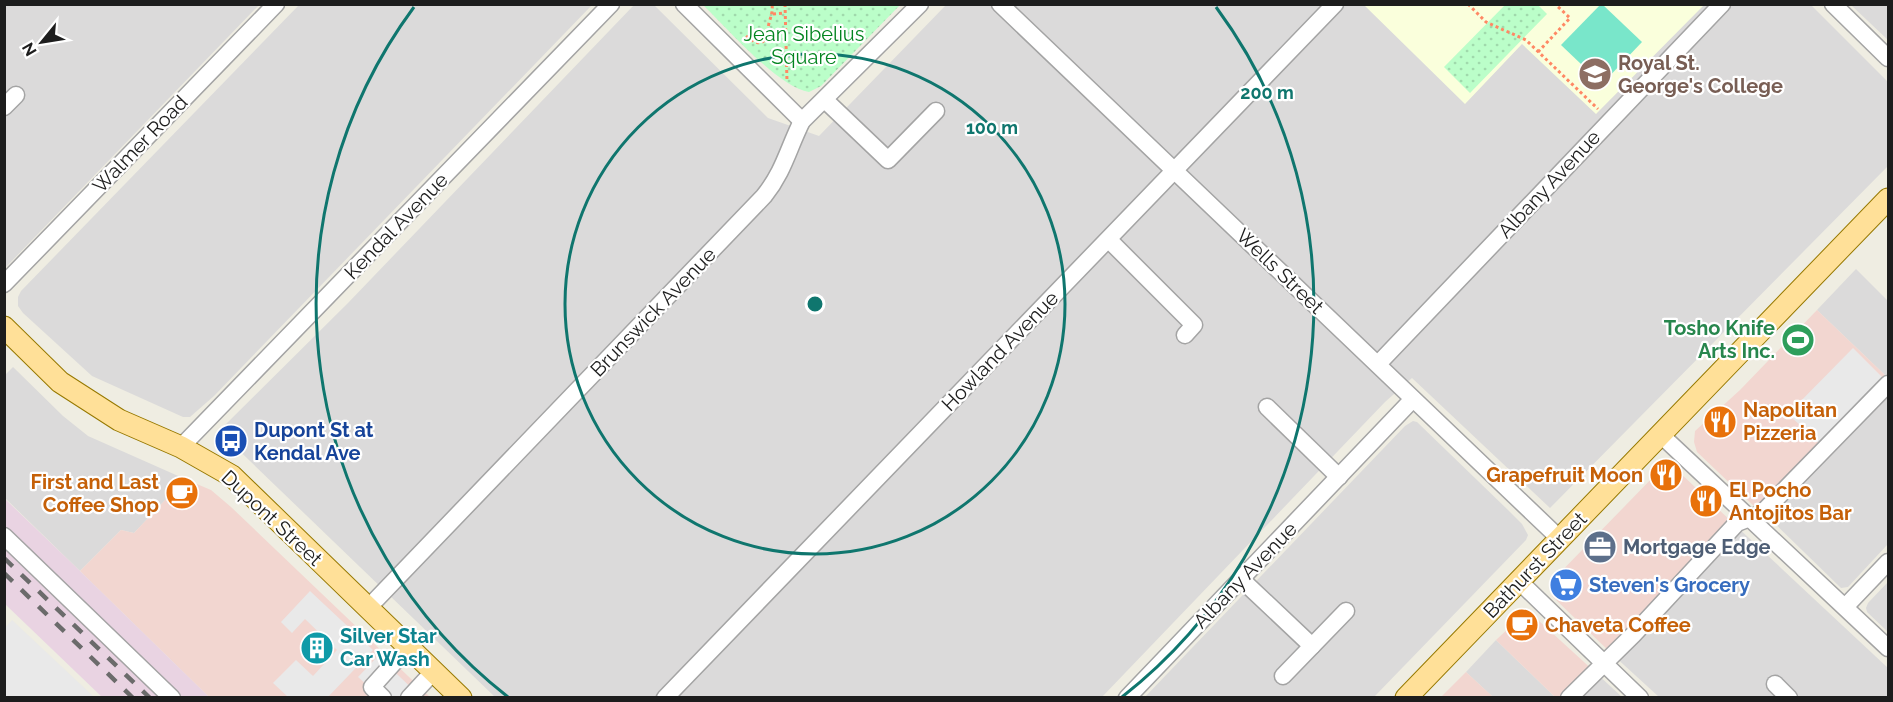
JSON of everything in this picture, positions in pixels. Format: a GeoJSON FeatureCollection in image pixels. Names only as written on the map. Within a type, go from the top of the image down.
{"type":"FeatureCollection","features":[{"type":"Feature","properties":{"kind":"main road","name":"Bathurst Street"},"geometry":{"type":"LineString","coordinates":[[1406,698],[1888,200]]}},
{"type":"Feature","properties":{"kind":"main road","name":"Dupont Street"},"geometry":{"type":"LineString","coordinates":[[4,327],[60,382],[119,420],[182,447],[232,476],[461,698]]}},
{"type":"Feature","properties":{"kind":"street","name":"Walmer Road"},"geometry":{"type":"LineString","coordinates":[[4,284],[276,4]]}},
{"type":"Feature","properties":{"kind":"street","name":"Kendal Avenue"},"geometry":{"type":"LineString","coordinates":[[182,447],[611,4]]}},
{"type":"Feature","properties":{"kind":"street"},"geometry":{"type":"LineString","coordinates":[[684,4],[802,122]]}},
{"type":"Feature","properties":{"kind":"street","name":"Brunswick Avenue"},"geometry":{"type":"LineString","coordinates":[[368,608],[764,196],[777,180],[792,140],[802,122],[920,4]]}},
{"type":"Feature","properties":{"kind":"street","name":"Wells Street"},"geometry":{"type":"LineString","coordinates":[[1000,4],[1560,539]]}},
{"type":"Feature","properties":{"kind":"street","name":"Howland Avenue"},"geometry":{"type":"LineString","coordinates":[[665,698],[1335,4]]}},
{"type":"Feature","properties":{"kind":"street","name":"Albany Avenue"},"geometry":{"type":"LineString","coordinates":[[1378,364],[1722,4]]}},
{"type":"Feature","properties":{"kind":"street"},"geometry":{"type":"LineString","coordinates":[[1833,4],[1888,58]]}},
{"type":"Feature","properties":{"kind":"street"},"geometry":{"type":"LineString","coordinates":[[825,100],[888,160],[936,111]]}},
{"type":"Feature","properties":{"kind":"street"},"geometry":{"type":"LineString","coordinates":[[1108,240],[1194,325],[1185,335]]}},
{"type":"Feature","properties":{"kind":"street"},"geometry":{"type":"LineString","coordinates":[[1569,698],[1633,635],[1737,523],[1765,510],[1888,384]]}},
{"type":"Feature","properties":{"kind":"street","name":"Albany Avenue"},"geometry":{"type":"LineString","coordinates":[[1127,698],[1413,399]]}},
{"type":"Feature","properties":{"kind":"street"},"geometry":{"type":"LineString","coordinates":[[1267,407],[1339,477]]}},
{"type":"Feature","properties":{"kind":"street"},"geometry":{"type":"LineString","coordinates":[[1660,435],[1888,648]]}},
{"type":"Feature","properties":{"kind":"street"},"geometry":{"type":"LineString","coordinates":[[4,536],[172,698]]}},
{"type":"Feature","properties":{"kind":"street"},"geometry":{"type":"LineString","coordinates":[[1845,607],[1888,562]]}},
{"type":"Feature","properties":{"kind":"street"},"geometry":{"type":"LineString","coordinates":[[1241,579],[1312,646]]}},
{"type":"Feature","properties":{"kind":"street"},"geometry":{"type":"LineString","coordinates":[[1519,581],[1640,698]]}},
{"type":"Feature","properties":{"kind":"street"},"geometry":{"type":"LineString","coordinates":[[1283,676],[1346,611]]}},
{"type":"Feature","properties":{"kind":"street"},"geometry":{"type":"LineString","coordinates":[[383,698],[372,687],[408,647]]}},
{"type":"Feature","properties":{"kind":"street"},"geometry":{"type":"LineString","coordinates":[[409,698],[434,671]]}},
{"type":"Feature","properties":{"kind":"street"},"geometry":{"type":"LineString","coordinates":[[1774,684],[1789,698]]}},
{"type":"Feature","properties":{"kind":"path"},"geometry":{"type":"LineString","coordinates":[[746,36],[758,42],[765,41],[773,15],[772,4]]}},
{"type":"Feature","properties":{"kind":"path"},"geometry":{"type":"LineString","coordinates":[[784,4],[786,87]]}},
{"type":"Feature","properties":{"kind":"path"},"geometry":{"type":"LineString","coordinates":[[1468,4],[1486,22],[1526,40],[1610,120]]}},
{"type":"Feature","properties":{"kind":"path"},"geometry":{"type":"LineString","coordinates":[[1538,52],[1570,18],[1555,4]]}},
{"type":"Feature","properties":{"kind":"path"},"geometry":{"type":"LineString","coordinates":[[773,15],[785,14]]}},
{"type":"Feature","properties":{"kind":"shaded area"},"geometry":{"type":"Polygon","coordinates":[[[5,5],[259,5],[5,268],[5,5]]]}},
{"type":"Feature","properties":{"kind":"shaded area"},"geometry":{"type":"Polygon","coordinates":[[[299,5],[592,5],[214,396],[190,417],[183,417],[92,376],[23,313],[18,306],[18,297],[21,291],[299,5]]]}},
{"type":"Feature","properties":{"kind":"shaded area"},"geometry":{"type":"Polygon","coordinates":[[[634,5],[654,5],[768,118],[819,136],[946,5],[1811,5],[1888,82],[1888,166],[1550,508],[1412,378],[1385,402],[1102,697],[495,697],[225,437],[223,427],[348,303],[634,5]]]}},
{"type":"Feature","properties":{"kind":"shaded area","name":"Royal St. George's College"},"geometry":{"type":"Polygon","coordinates":[[[1364,5],[1704,5],[1596,114],[1522,44],[1465,104],[1364,5]]]}},
{"type":"Feature","properties":{"kind":"shaded area"},"geometry":{"type":"Polygon","coordinates":[[[1851,5],[1888,5],[1888,40],[1851,5]]]}},
{"type":"Feature","properties":{"kind":"shaded area"},"geometry":{"type":"Polygon","coordinates":[[[1856,269],[1888,301],[1888,374],[1886,376],[1817,310],[1856,269]]]}},
{"type":"Feature","properties":{"kind":"shaded area"},"geometry":{"type":"Polygon","coordinates":[[[1817,310],[1886,376],[1757,509],[1697,452],[1694,442],[1695,431],[1740,390],[1817,310]]]}},
{"type":"Feature","properties":{"kind":"shaded area"},"geometry":{"type":"Polygon","coordinates":[[[1853,348],[1884,379],[1820,444],[1788,414],[1853,348]]]}},
{"type":"Feature","properties":{"kind":"shaded area"},"geometry":{"type":"Polygon","coordinates":[[[13,367],[63,416],[88,436],[185,479],[134,533],[121,530],[80,571],[5,498],[4,376],[13,367]]]}},
{"type":"Feature","properties":{"kind":"shaded area"},"geometry":{"type":"Polygon","coordinates":[[[1888,393],[1888,544],[1848,587],[1841,588],[1765,514],[1888,393]]]}},
{"type":"Feature","properties":{"kind":"shaded area"},"geometry":{"type":"Polygon","coordinates":[[[1413,421],[1417,422],[1508,510],[1522,524],[1528,535],[1526,540],[1374,697],[1144,698],[1405,426],[1413,421]]]}},
{"type":"Feature","properties":{"kind":"shaded area"},"geometry":{"type":"Polygon","coordinates":[[[1670,468],[1678,471],[1734,524],[1612,654],[1552,596],[1552,581],[1659,471],[1670,468]]]}},
{"type":"Feature","properties":{"kind":"shaded area"},"geometry":{"type":"Polygon","coordinates":[[[185,479],[211,490],[231,507],[430,697],[209,697],[80,571],[121,530],[134,533],[185,479]]]}},
{"type":"Feature","properties":{"kind":"shaded area"},"geometry":{"type":"Polygon","coordinates":[[[4,498],[209,697],[102,697],[5,604],[4,498]]]}},
{"type":"Feature","properties":{"kind":"shaded area"},"geometry":{"type":"Polygon","coordinates":[[[1734,524],[1888,668],[1888,697],[1659,697],[1612,654],[1734,524]]]}},
{"type":"Feature","properties":{"kind":"shaded area"},"geometry":{"type":"Polygon","coordinates":[[[1888,582],[1888,632],[1867,612],[1866,608],[1888,582]]]}},
{"type":"Feature","properties":{"kind":"shaded area"},"geometry":{"type":"Polygon","coordinates":[[[310,591],[373,650],[328,697],[288,697],[273,683],[296,660],[313,676],[337,650],[305,619],[292,633],[281,622],[310,591]]]}},
{"type":"Feature","properties":{"kind":"shaded area"},"geometry":{"type":"Polygon","coordinates":[[[1523,615],[1532,615],[1596,673],[1573,697],[1555,697],[1496,640],[1523,615]]]}},
{"type":"Feature","properties":{"kind":"shaded area"},"geometry":{"type":"Polygon","coordinates":[[[12,620],[94,697],[4,696],[5,628],[12,620]]]}},
{"type":"Feature","properties":{"kind":"shaded area"},"geometry":{"type":"Polygon","coordinates":[[[1496,640],[1555,697],[1493,697],[1466,672],[1496,640]]]}},
{"type":"Feature","properties":{"kind":"shaded area"},"geometry":{"type":"Polygon","coordinates":[[[378,656],[421,697],[380,697],[358,677],[378,656]]]}},
{"type":"Feature","properties":{"kind":"shaded area"},"geometry":{"type":"Polygon","coordinates":[[[1466,672],[1493,697],[1441,697],[1466,672]]]}},
{"type":"Feature","properties":{"kind":"shaded area"},"geometry":{"type":"Polygon","coordinates":[[[1596,673],[1622,697],[1573,698],[1596,673]]]}},
{"type":"Feature","properties":{"kind":"green space"},"geometry":{"type":"Polygon","coordinates":[[[1601,4],[1642,42],[1602,84],[1561,45],[1601,4]]]}},
{"type":"Feature","properties":{"kind":"green space","name":"Jean Sibelius Square"},"geometry":{"type":"Polygon","coordinates":[[[703,5],[900,5],[821,86],[809,92],[797,88],[768,69],[703,5]]]}},
{"type":"Feature","properties":{"kind":"green space"},"geometry":{"type":"Polygon","coordinates":[[[1505,5],[1538,5],[1547,14],[1470,93],[1444,67],[1505,5]]]}},
{"type":"Feature","properties":{"kind":"railway"},"geometry":{"type":"LineString","coordinates":[[4,558],[150,698]]}},
{"type":"Feature","properties":{"kind":"railway"},"geometry":{"type":"LineString","coordinates":[[4,573],[133,698]]}},
{"type":"Feature","properties":{"kind":"place","name":"Royal St. George's College"},"geometry":{"type":"Point","coordinates":[1595,74]}},
{"type":"Feature","properties":{"kind":"place","name":"Tosho Knife Arts Inc."},"geometry":{"type":"Point","coordinates":[1798,340]}},
{"type":"Feature","properties":{"kind":"place","name":"Napolitan Pizzeria"},"geometry":{"type":"Point","coordinates":[1720,422]}},
{"type":"Feature","properties":{"kind":"place","name":"Dupont St at Kendal Ave"},"geometry":{"type":"Point","coordinates":[231,441]}},
{"type":"Feature","properties":{"kind":"place","name":"Grapefruit Moon"},"geometry":{"type":"Point","coordinates":[1666,475]}},
{"type":"Feature","properties":{"kind":"place","name":"First and Last Coffee Shop"},"geometry":{"type":"Point","coordinates":[182,493]}},
{"type":"Feature","properties":{"kind":"place","name":"El Pocho Antojitos Bar"},"geometry":{"type":"Point","coordinates":[1706,501]}},
{"type":"Feature","properties":{"kind":"place","name":"Mortgage Edge"},"geometry":{"type":"Point","coordinates":[1600,547]}},
{"type":"Feature","properties":{"kind":"place","name":"Steven's Grocery"},"geometry":{"type":"Point","coordinates":[1566,585]}},
{"type":"Feature","properties":{"kind":"place","name":"Chaveta Coffee"},"geometry":{"type":"Point","coordinates":[1522,625]}},
{"type":"Feature","properties":{"kind":"place","name":"Silver Star Car Wash"},"geometry":{"type":"Point","coordinates":[317,648]}}]}
